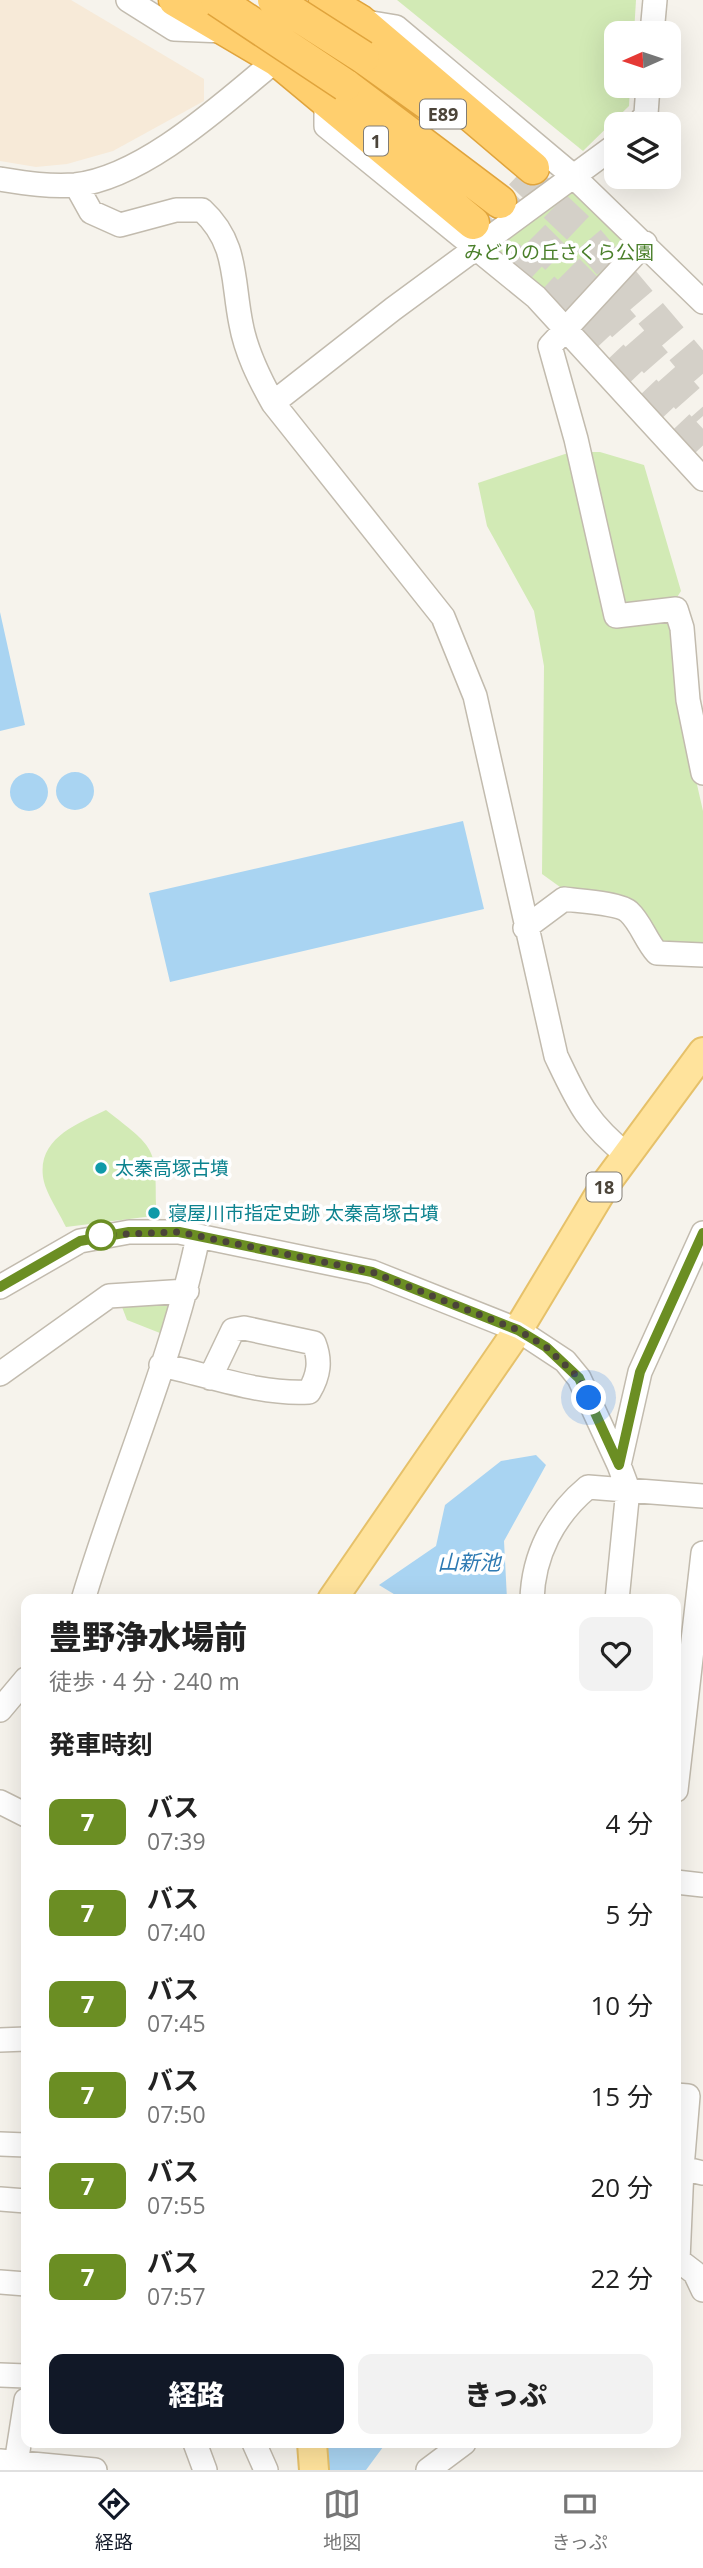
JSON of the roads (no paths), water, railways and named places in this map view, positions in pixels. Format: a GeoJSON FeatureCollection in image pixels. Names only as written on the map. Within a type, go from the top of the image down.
{"type":"FeatureCollection","features":[{"type":"Feature","properties":{"kind":"highway","name":"1"},"geometry":{"type":"LineString","coordinates":[[175,0],[336,92],[476,235]]}},
{"type":"Feature","properties":{"kind":"highway","name":"E89"},"geometry":{"type":"LineString","coordinates":[[216,0],[336,92],[500,202]]}},
{"type":"Feature","properties":{"kind":"highway","name":"E89"},"geometry":{"type":"LineString","coordinates":[[274,0],[363,57],[526,170],[344,7]]}},
{"type":"Feature","properties":{"kind":"main road","name":"18"},"geometry":{"type":"LineString","coordinates":[[336,1594],[518,1330],[607,1182],[703,1052]]}},
{"type":"Feature","properties":{"kind":"main road"},"geometry":{"type":"LineString","coordinates":[[312,2448],[314,2470]]}},
{"type":"Feature","properties":{"kind":"street"},"geometry":{"type":"LineString","coordinates":[[128,0],[174,29],[231,31]]}},
{"type":"Feature","properties":{"kind":"street"},"geometry":{"type":"LineString","coordinates":[[653,21],[655,0]]}},
{"type":"Feature","properties":{"kind":"street"},"geometry":{"type":"LineString","coordinates":[[0,179],[34,185],[76,185],[144,160],[196,127],[344,7],[396,27],[572,175],[703,302]]}},
{"type":"Feature","properties":{"kind":"street"},"geometry":{"type":"LineString","coordinates":[[273,403],[393,309],[476,235],[604,153]]}},
{"type":"Feature","properties":{"kind":"street"},"geometry":{"type":"LineString","coordinates":[[76,185],[91,212],[120,225],[176,210],[202,210],[220,226],[232,259],[241,326],[256,372],[273,403],[443,617],[475,696],[525,928],[556,1056],[582,1111],[598,1131],[626,1155]]}},
{"type":"Feature","properties":{"kind":"street"},"geometry":{"type":"LineString","coordinates":[[476,235],[703,479]]}},
{"type":"Feature","properties":{"kind":"street"},"geometry":{"type":"LineString","coordinates":[[645,243],[550,346],[576,439],[617,616],[676,609],[696,703],[702,763]]}},
{"type":"Feature","properties":{"kind":"street"},"geometry":{"type":"LineString","coordinates":[[525,928],[564,899],[619,907],[629,911],[646,941],[657,953],[703,955]]}},
{"type":"Feature","properties":{"kind":"street"},"geometry":{"type":"LineString","coordinates":[[0,1287],[60,1251],[102,1235],[179,1232],[372,1272],[518,1330],[546,1347],[579,1378],[619,1465],[628,1489],[618,1594]]}},
{"type":"Feature","properties":{"kind":"street"},"geometry":{"type":"LineString","coordinates":[[619,1465],[640,1372],[697,1258],[703,1233]]}},
{"type":"Feature","properties":{"kind":"street"},"geometry":{"type":"LineString","coordinates":[[85,1594],[108,1515],[187,1291],[198,1237]]}},
{"type":"Feature","properties":{"kind":"street"},"geometry":{"type":"LineString","coordinates":[[0,1374],[109,1296],[187,1291]]}},
{"type":"Feature","properties":{"kind":"street"},"geometry":{"type":"LineString","coordinates":[[161,1365],[210,1378],[292,1393],[309,1392],[316,1380],[320,1357],[314,1343],[244,1328],[233,1331],[210,1378]]}},
{"type":"Feature","properties":{"kind":"street"},"geometry":{"type":"LineString","coordinates":[[533,1594],[537,1557],[570,1502],[588,1487],[703,1496]]}},
{"type":"Feature","properties":{"kind":"street"},"geometry":{"type":"LineString","coordinates":[[681,1743],[703,1553]]}},
{"type":"Feature","properties":{"kind":"street"},"geometry":{"type":"LineString","coordinates":[[0,1710],[21,1685]]}},
{"type":"Feature","properties":{"kind":"street"},"geometry":{"type":"LineString","coordinates":[[0,1802],[21,1812]]}},
{"type":"Feature","properties":{"kind":"street"},"geometry":{"type":"LineString","coordinates":[[681,1883],[703,1885]]}},
{"type":"Feature","properties":{"kind":"street"},"geometry":{"type":"LineString","coordinates":[[0,2040],[21,2039]]}},
{"type":"Feature","properties":{"kind":"street"},"geometry":{"type":"LineString","coordinates":[[681,2218],[689,2096]]}},
{"type":"Feature","properties":{"kind":"street"},"geometry":{"type":"LineString","coordinates":[[0,2144],[21,2145]]}},
{"type":"Feature","properties":{"kind":"street"},"geometry":{"type":"LineString","coordinates":[[0,2199],[21,2201]]}},
{"type":"Feature","properties":{"kind":"street"},"geometry":{"type":"LineString","coordinates":[[681,2263],[695,2273],[703,2290]]}},
{"type":"Feature","properties":{"kind":"street"},"geometry":{"type":"LineString","coordinates":[[0,2281],[21,2283]]}},
{"type":"Feature","properties":{"kind":"street"},"geometry":{"type":"LineString","coordinates":[[0,2375],[21,2376]]}},
{"type":"Feature","properties":{"kind":"street"},"geometry":{"type":"LineString","coordinates":[[21,2421],[11,2464],[95,2470]]}},
{"type":"Feature","properties":{"kind":"street"},"geometry":{"type":"LineString","coordinates":[[197,2448],[205,2470]]}},
{"type":"Feature","properties":{"kind":"street"},"geometry":{"type":"LineString","coordinates":[[256,2448],[266,2470]]}},
{"type":"Feature","properties":{"kind":"street"},"geometry":{"type":"LineString","coordinates":[[428,2470],[457,2448]]}},
{"type":"Feature","properties":{"kind":"water"},"geometry":{"type":"Polygon","coordinates":[[[0,612],[25,725],[0,731],[0,612]]]}},
{"type":"Feature","properties":{"kind":"water"},"geometry":{"type":"Polygon","coordinates":[[[75,772],[88,778],[94,791],[88,804],[75,810],[62,804],[56,791],[62,778],[75,772]]]}},
{"type":"Feature","properties":{"kind":"water"},"geometry":{"type":"Polygon","coordinates":[[[29,773],[42,779],[48,792],[42,805],[29,811],[16,805],[10,792],[16,779],[29,773]]]}},
{"type":"Feature","properties":{"kind":"water"},"geometry":{"type":"Polygon","coordinates":[[[463,821],[484,909],[170,982],[149,893],[463,821]]]}},
{"type":"Feature","properties":{"kind":"water","name":"山新池"},"geometry":{"type":"Polygon","coordinates":[[[536,1455],[546,1465],[504,1541],[507,1594],[394,1594],[379,1585],[436,1546],[445,1505],[501,1461],[536,1455]]]}},
{"type":"Feature","properties":{"kind":"water"},"geometry":{"type":"Polygon","coordinates":[[[327,2448],[382,2448],[366,2470],[329,2470],[327,2448]]]}},
{"type":"Feature","properties":{"kind":"tunnel"},"geometry":{"type":"LineString","coordinates":[[520,173],[580,230],[703,375]]}},
{"type":"Feature","properties":{"kind":"tunnel"},"geometry":{"type":"LineString","coordinates":[[500,202],[619,321],[703,416]]}},
{"type":"Feature","properties":{"kind":"tunnel"},"geometry":{"type":"LineString","coordinates":[[473,223],[584,326],[703,452]]}},
{"type":"Feature","properties":{"kind":"place","name":"太秦高塚古墳"},"geometry":{"type":"Point","coordinates":[101,1168]}},
{"type":"Feature","properties":{"kind":"place","name":"寝屋川市指定史跡 太秦高塚古墳"},"geometry":{"type":"Point","coordinates":[154,1213]}},
{"type":"Feature","properties":{"kind":"park label","name":"みどりの丘さくら公園"},"geometry":{"type":"Point","coordinates":[559,252]}}]}
